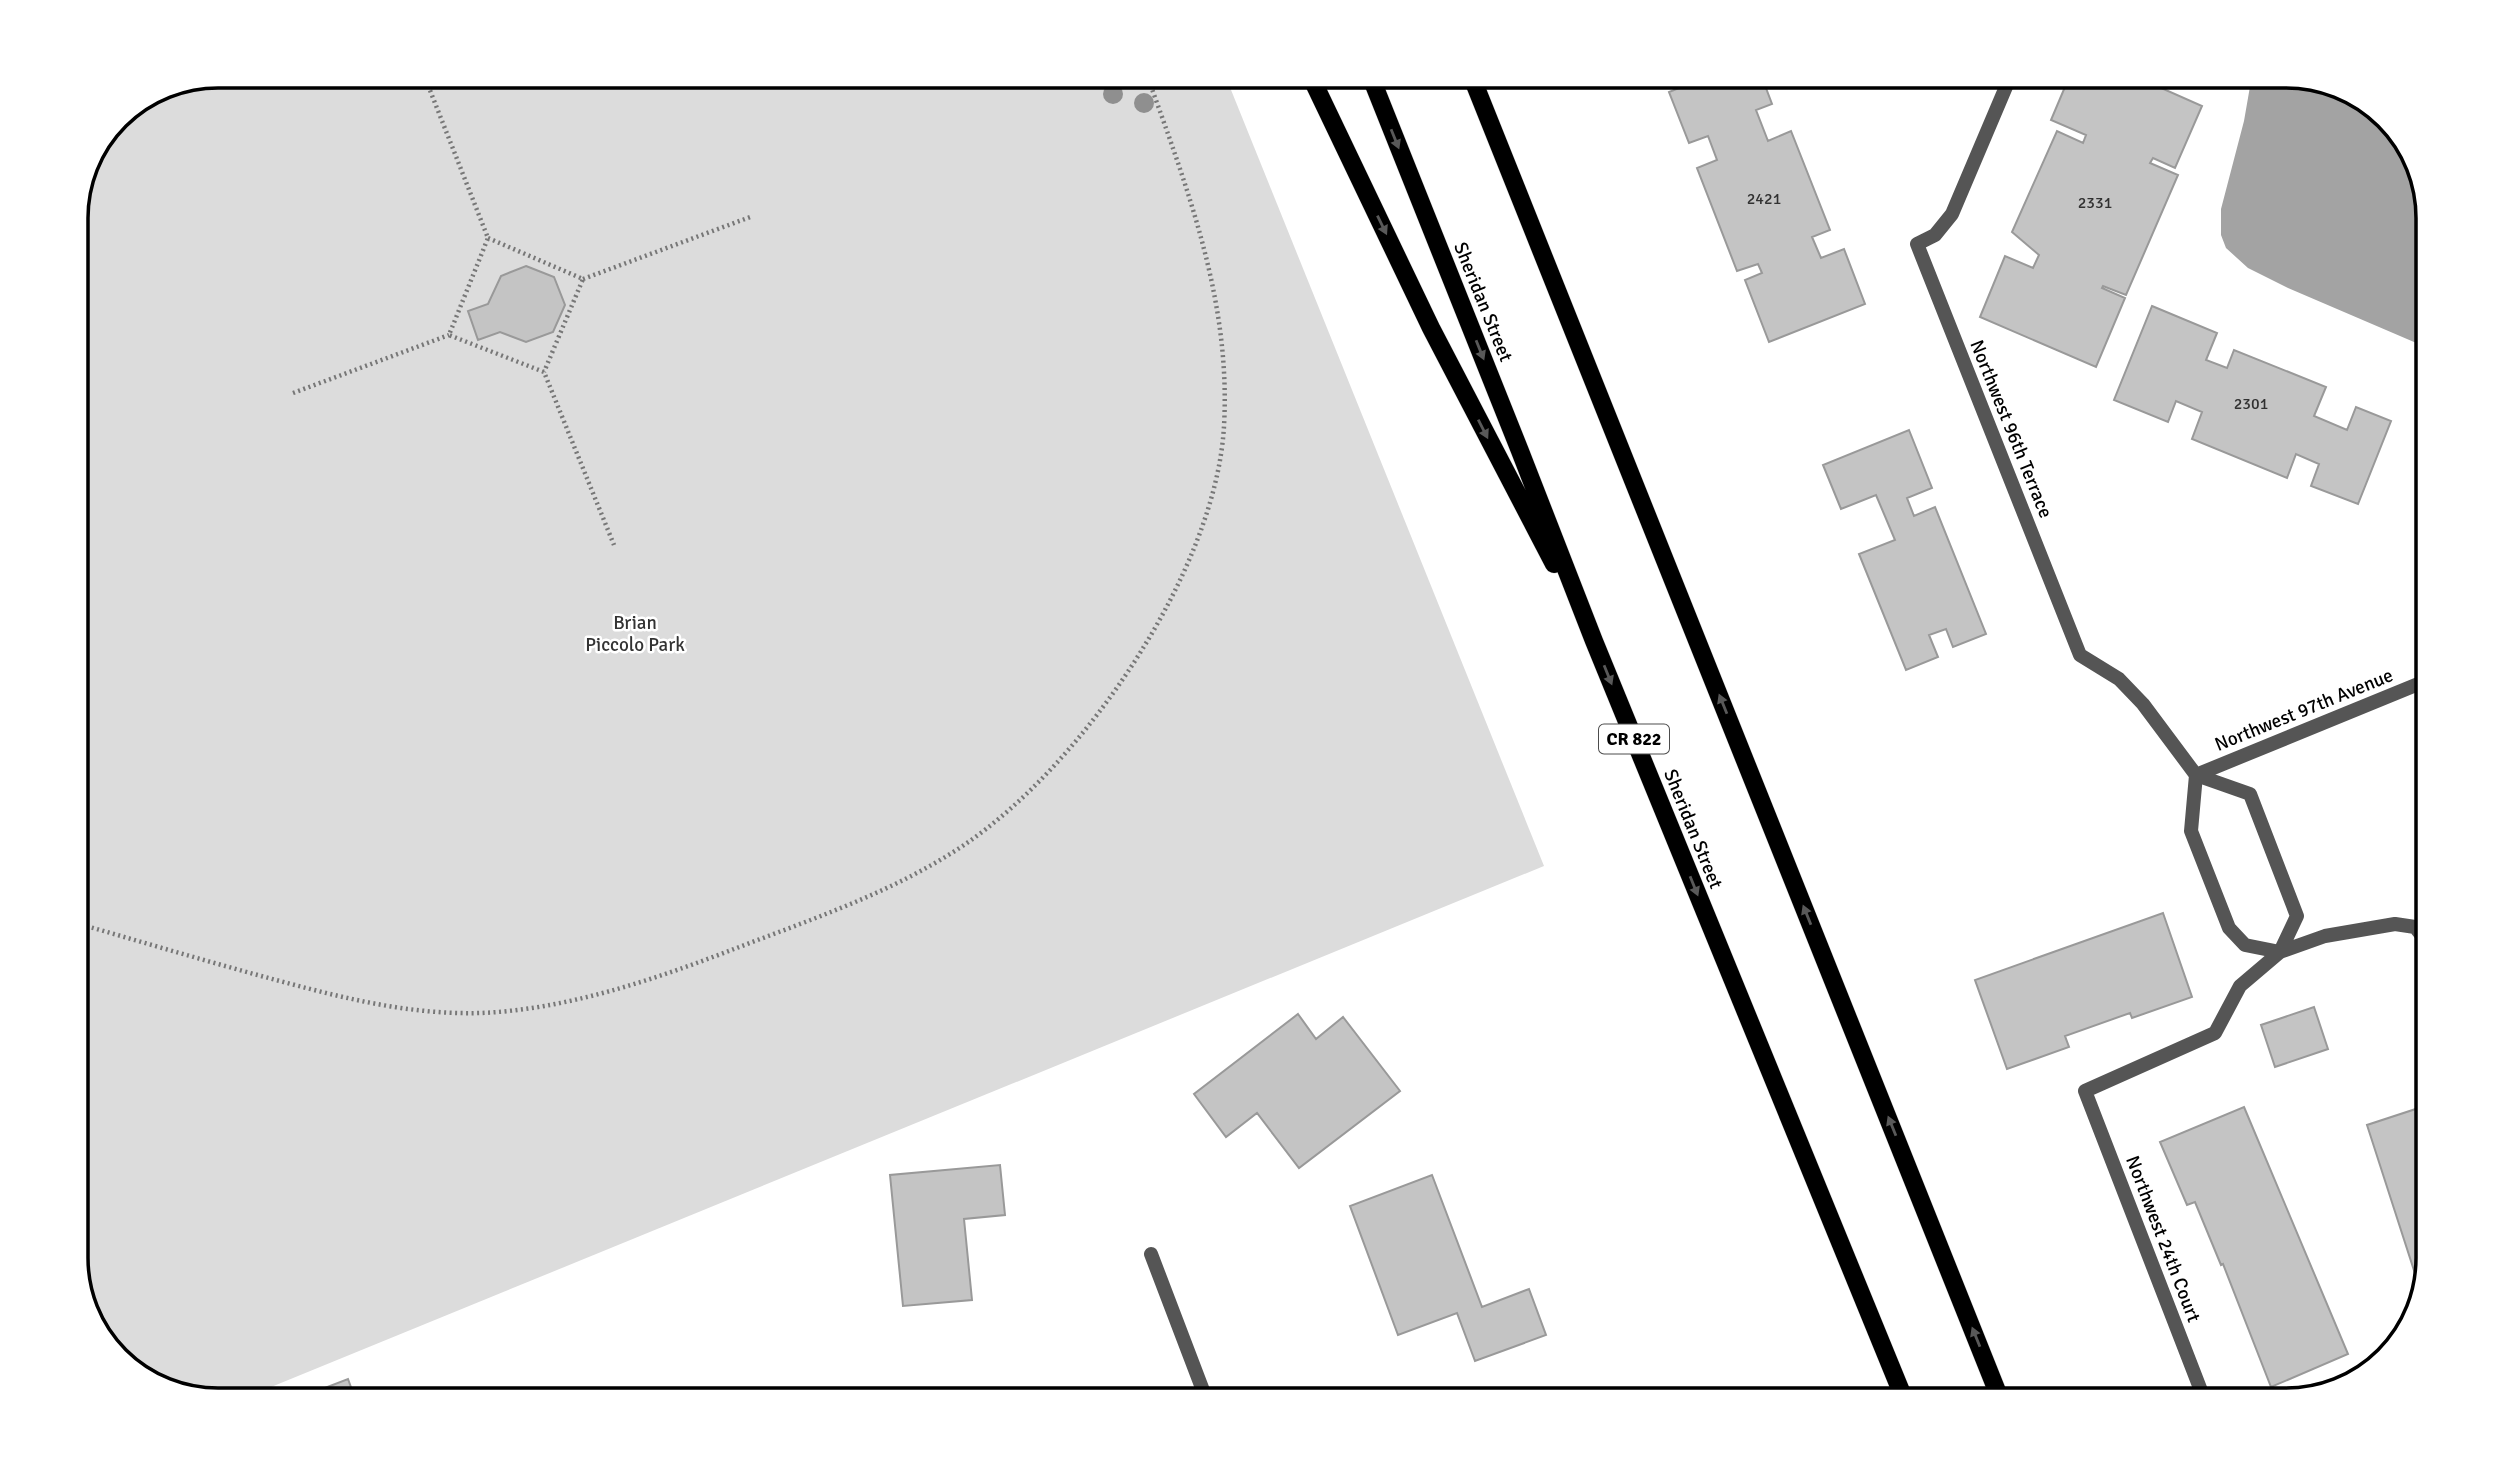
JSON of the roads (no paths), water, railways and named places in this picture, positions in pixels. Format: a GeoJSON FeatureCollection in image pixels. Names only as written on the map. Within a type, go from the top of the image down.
{"type":"FeatureCollection","features":[{"type":"Feature","properties":{"kind":"main road"},"geometry":{"type":"LineString","coordinates":[[1316,88],[1431,328],[1594,641]]}},
{"type":"Feature","properties":{"kind":"main road","name":"Sheridan Street"},"geometry":{"type":"LineString","coordinates":[[1375,88],[1594,641],[1900,1388]]}},
{"type":"Feature","properties":{"kind":"main road"},"geometry":{"type":"LineString","coordinates":[[1476,88],[1996,1388]]}},
{"type":"Feature","properties":{"kind":"street","name":"Northwest 96th Terrace"},"geometry":{"type":"LineString","coordinates":[[2005,88],[1952,214],[1936,235],[1917,244],[2080,655],[2119,679],[2143,704],[2196,775]]}},
{"type":"Feature","properties":{"kind":"street","name":"Northwest 97th Avenue"},"geometry":{"type":"LineString","coordinates":[[2196,775],[2415,686]]}},
{"type":"Feature","properties":{"kind":"street"},"geometry":{"type":"LineString","coordinates":[[2280,952],[2297,916],[2250,794],[2196,775],[2191,831],[2229,928],[2245,945],[2280,952],[2325,936],[2395,924],[2416,928]]}},
{"type":"Feature","properties":{"kind":"street","name":"Northwest 24th Court"},"geometry":{"type":"LineString","coordinates":[[2200,1388],[2085,1091],[2215,1033],[2240,986],[2280,952]]}},
{"type":"Feature","properties":{"kind":"street"},"geometry":{"type":"LineString","coordinates":[[1151,1254],[1203,1388]]}},
{"type":"Feature","properties":{"kind":"park label","name":"Brian Piccolo Park"},"geometry":{"type":"Point","coordinates":[635,634]}}]}
